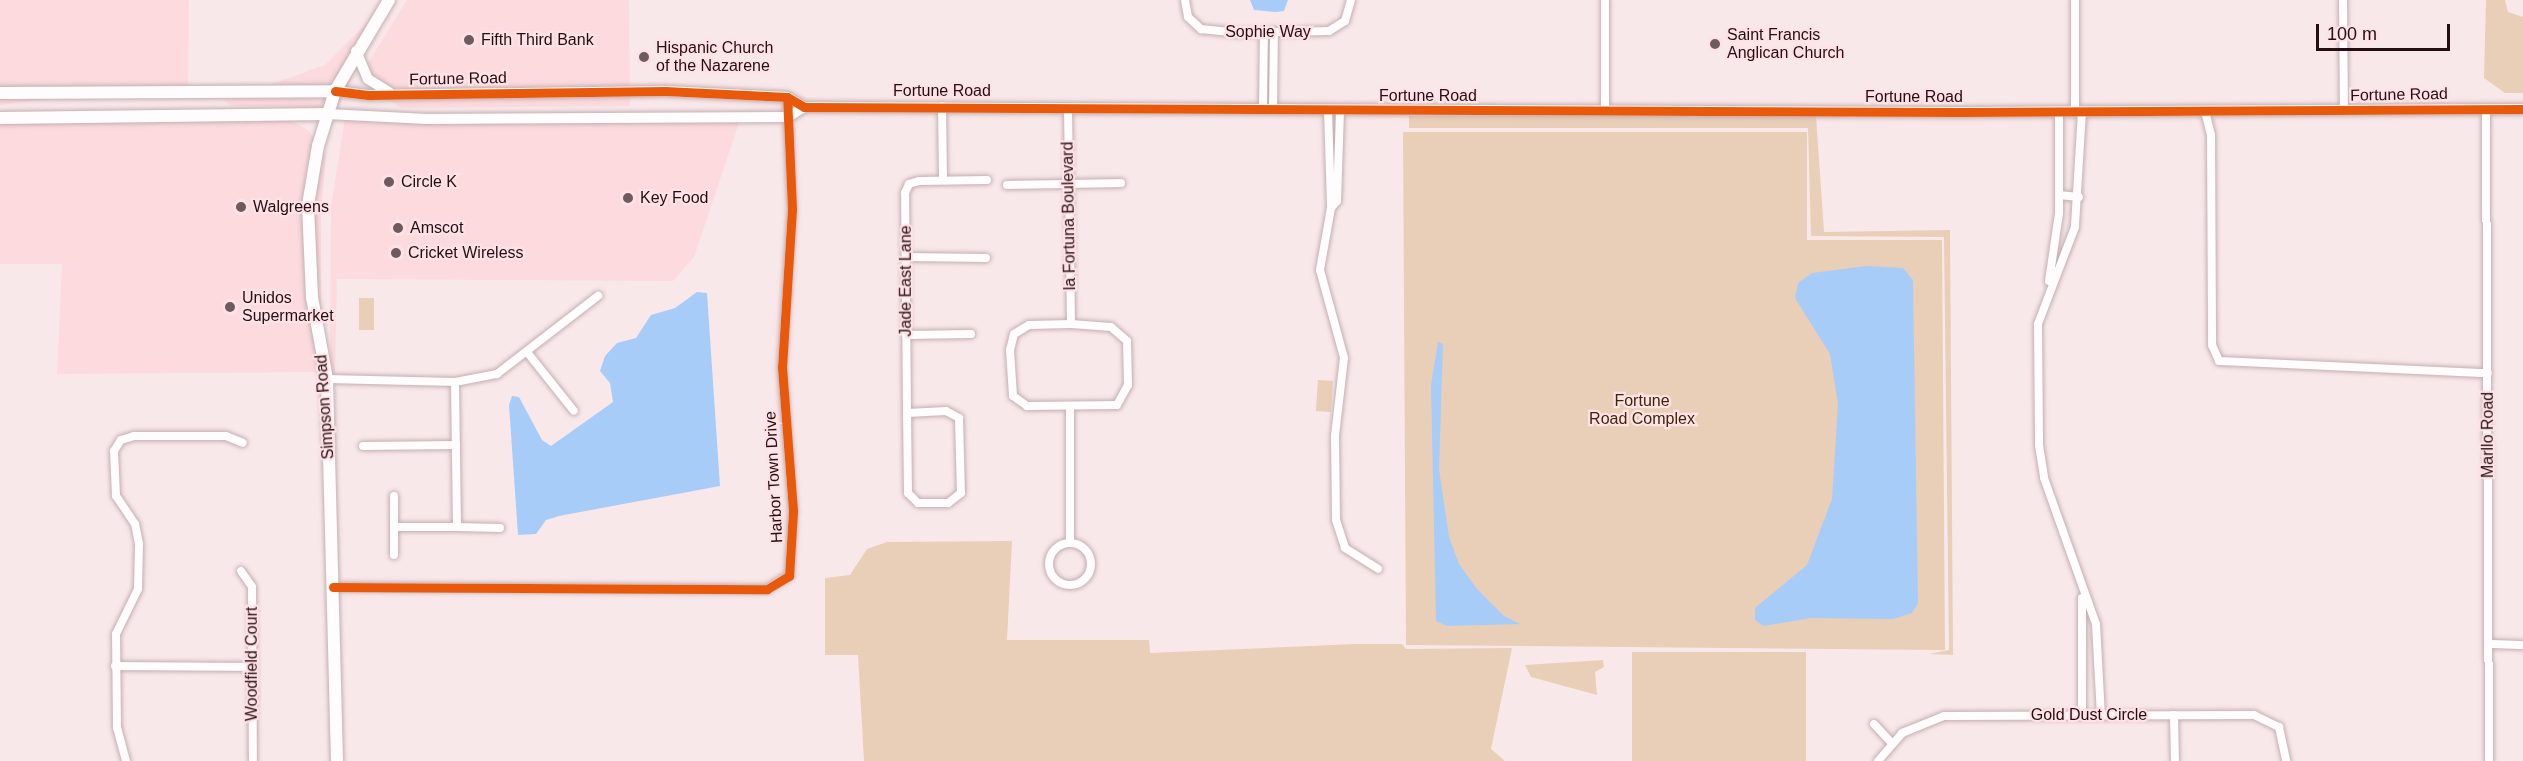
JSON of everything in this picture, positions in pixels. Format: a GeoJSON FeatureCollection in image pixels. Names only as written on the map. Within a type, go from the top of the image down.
{"type":"FeatureCollection","features":[{"type":"Feature","properties":{"kind":"main road","name":"Simpson Road"},"geometry":{"type":"LineString","coordinates":[[337,761],[327,379],[312,297],[308,234],[312,175],[335,91],[356,51],[390,0]]}},
{"type":"Feature","properties":{"kind":"main road","name":"Fortune Road"},"geometry":{"type":"LineString","coordinates":[[0,93],[335,91]]}},
{"type":"Feature","properties":{"kind":"main road"},"geometry":{"type":"LineString","coordinates":[[0,118],[327,114]]}},
{"type":"Feature","properties":{"kind":"street","name":"Sophie Way"},"geometry":{"type":"LineString","coordinates":[[1185,0],[1188,17],[1201,29],[1264,33],[1334,30],[1347,16],[1351,0]]}},
{"type":"Feature","properties":{"kind":"street"},"geometry":{"type":"LineString","coordinates":[[1605,0],[1605,111]]}},
{"type":"Feature","properties":{"kind":"street"},"geometry":{"type":"LineString","coordinates":[[2075,0],[2079,197],[2073,234],[2047,293],[2038,324],[2040,459],[2098,640],[2101,715]]}},
{"type":"Feature","properties":{"kind":"street"},"geometry":{"type":"LineString","coordinates":[[2343,0],[2344,111]]}},
{"type":"Feature","properties":{"kind":"street"},"geometry":{"type":"LineString","coordinates":[[1264,33],[1268,110]]}},
{"type":"Feature","properties":{"kind":"street"},"geometry":{"type":"LineString","coordinates":[[1268,110],[1274,33]]}},
{"type":"Feature","properties":{"kind":"street"},"geometry":{"type":"LineString","coordinates":[[356,51],[368,79],[394,94]]}},
{"type":"Feature","properties":{"kind":"street","name":"Fortune Road"},"geometry":{"type":"LineString","coordinates":[[335,91],[394,94],[602,90],[787,97],[804,107],[942,106],[1341,111],[2523,109]]}},
{"type":"Feature","properties":{"kind":"street","name":"Harbor Town Drive"},"geometry":{"type":"LineString","coordinates":[[333,587],[767,589],[789,576],[793,511],[782,367],[792,210],[787,97]]}},
{"type":"Feature","properties":{"kind":"street"},"geometry":{"type":"LineString","coordinates":[[942,106],[943,180]]}},
{"type":"Feature","properties":{"kind":"street"},"geometry":{"type":"LineString","coordinates":[[327,114],[427,119],[788,117],[804,107]]}},
{"type":"Feature","properties":{"kind":"street","name":"la Fortuna Boulevard"},"geometry":{"type":"LineString","coordinates":[[1068,108],[1071,324]]}},
{"type":"Feature","properties":{"kind":"street","name":"Marllo Road"},"geometry":{"type":"LineString","coordinates":[[2486,109],[2489,761]]}},
{"type":"Feature","properties":{"kind":"street"},"geometry":{"type":"LineString","coordinates":[[1328,110],[1331,208],[1320,270],[1344,358],[1335,436],[1335,520],[1345,548],[1378,569]]}},
{"type":"Feature","properties":{"kind":"street"},"geometry":{"type":"LineString","coordinates":[[1331,208],[1336,201],[1341,111]]}},
{"type":"Feature","properties":{"kind":"street"},"geometry":{"type":"LineString","coordinates":[[2047,293],[2059,195],[2060,111]]}},
{"type":"Feature","properties":{"kind":"street"},"geometry":{"type":"LineString","coordinates":[[2205,111],[2211,135],[2212,345],[2219,361],[2488,373]]}},
{"type":"Feature","properties":{"kind":"street","name":"Jade East Lane"},"geometry":{"type":"LineString","coordinates":[[907,412],[946,411],[959,418],[961,493],[948,503],[918,503],[908,493],[906,335],[905,193],[909,184],[919,181],[987,180]]}},
{"type":"Feature","properties":{"kind":"street"},"geometry":{"type":"LineString","coordinates":[[1007,184],[1121,183]]}},
{"type":"Feature","properties":{"kind":"street"},"geometry":{"type":"LineString","coordinates":[[2059,195],[2079,197]]}},
{"type":"Feature","properties":{"kind":"street"},"geometry":{"type":"LineString","coordinates":[[906,257],[986,258]]}},
{"type":"Feature","properties":{"kind":"street"},"geometry":{"type":"LineString","coordinates":[[327,379],[455,382],[497,374],[598,296]]}},
{"type":"Feature","properties":{"kind":"street"},"geometry":{"type":"LineString","coordinates":[[1071,324],[1111,327],[1127,341],[1128,386],[1117,405],[1070,409],[1027,406],[1013,396],[1010,350],[1014,334],[1029,325],[1071,324]]}},
{"type":"Feature","properties":{"kind":"street"},"geometry":{"type":"LineString","coordinates":[[906,335],[971,334]]}},
{"type":"Feature","properties":{"kind":"street"},"geometry":{"type":"LineString","coordinates":[[527,352],[574,411]]}},
{"type":"Feature","properties":{"kind":"street"},"geometry":{"type":"LineString","coordinates":[[455,382],[457,527]]}},
{"type":"Feature","properties":{"kind":"street"},"geometry":{"type":"LineString","coordinates":[[1070,409],[1070,543]]}},
{"type":"Feature","properties":{"kind":"street"},"geometry":{"type":"LineString","coordinates":[[126,761],[117,728],[115,666],[118,627],[138,588],[139,544],[135,524],[114,488],[118,444],[127,437],[145,436],[226,436],[243,443]]}},
{"type":"Feature","properties":{"kind":"street"},"geometry":{"type":"LineString","coordinates":[[363,446],[456,445]]}},
{"type":"Feature","properties":{"kind":"street"},"geometry":{"type":"LineString","coordinates":[[394,496],[394,555]]}},
{"type":"Feature","properties":{"kind":"street"},"geometry":{"type":"LineString","coordinates":[[394,527],[500,528]]}},
{"type":"Feature","properties":{"kind":"street"},"geometry":{"type":"LineString","coordinates":[[1070,543],[1088,553],[1091,567],[1084,580],[1071,585],[1054,577],[1049,565],[1053,552],[1070,543]]}},
{"type":"Feature","properties":{"kind":"street","name":"Woodfield Court"},"geometry":{"type":"LineString","coordinates":[[241,571],[252,588],[253,761]]}},
{"type":"Feature","properties":{"kind":"street"},"geometry":{"type":"LineString","coordinates":[[2082,595],[2082,715]]}},
{"type":"Feature","properties":{"kind":"street"},"geometry":{"type":"LineString","coordinates":[[2489,644],[2523,645]]}},
{"type":"Feature","properties":{"kind":"street"},"geometry":{"type":"LineString","coordinates":[[115,666],[252,667]]}},
{"type":"Feature","properties":{"kind":"street"},"geometry":{"type":"LineString","coordinates":[[2174,715],[2175,761]]}},
{"type":"Feature","properties":{"kind":"street","name":"Gold Dust Circle"},"geometry":{"type":"LineString","coordinates":[[1878,761],[1891,742],[1914,725],[1944,716],[2174,715],[2267,718],[2284,736],[2286,761]]}},
{"type":"Feature","properties":{"kind":"street"},"geometry":{"type":"LineString","coordinates":[[1874,724],[1891,742]]}},
{"type":"Feature","properties":{"kind":"shaded area"},"geometry":{"type":"Polygon","coordinates":[[[0,0],[189,0],[188,92],[93,93],[0,105],[0,0]]]}},
{"type":"Feature","properties":{"kind":"shaded area"},"geometry":{"type":"Polygon","coordinates":[[[390,0],[338,107],[233,106],[224,101],[325,65],[390,0]]]}},
{"type":"Feature","properties":{"kind":"shaded area"},"geometry":{"type":"Polygon","coordinates":[[[407,0],[629,0],[630,106],[401,108],[383,96],[368,73],[368,63],[407,0]]]}},
{"type":"Feature","properties":{"kind":"shaded area"},"geometry":{"type":"Polygon","coordinates":[[[0,116],[285,117],[308,130],[326,156],[321,211],[321,372],[57,374],[62,264],[0,264],[0,116]]]}},
{"type":"Feature","properties":{"kind":"shaded area"},"geometry":{"type":"Polygon","coordinates":[[[741,117],[694,257],[673,281],[337,279],[335,372],[330,372],[331,207],[345,118],[741,117]]]}},
{"type":"Feature","properties":{"kind":"green space"},"geometry":{"type":"Polygon","coordinates":[[[2486,0],[2505,0],[2508,12],[2523,17],[2523,93],[2505,93],[2484,78],[2486,0]]]}},
{"type":"Feature","properties":{"kind":"green space"},"geometry":{"type":"Polygon","coordinates":[[[1409,116],[1816,116],[1824,232],[1950,230],[1953,655],[1929,654],[1949,650],[1944,237],[1811,236],[1808,128],[1409,128],[1409,116]]]}},
{"type":"Feature","properties":{"kind":"green space","name":"Fortune Road Complex"},"geometry":{"type":"Polygon","coordinates":[[[1403,132],[1807,132],[1807,240],[1942,240],[1945,650],[1406,645],[1403,132]]]}},
{"type":"Feature","properties":{"kind":"green space"},"geometry":{"type":"Polygon","coordinates":[[[359,298],[374,298],[374,330],[359,330],[359,298]]]}},
{"type":"Feature","properties":{"kind":"green space"},"geometry":{"type":"Polygon","coordinates":[[[1318,380],[1333,381],[1331,412],[1316,411],[1318,380]]]}},
{"type":"Feature","properties":{"kind":"green space"},"geometry":{"type":"Polygon","coordinates":[[[1012,541],[1007,640],[1149,640],[1150,653],[1355,644],[1402,644],[1406,649],[1512,648],[1491,749],[1505,761],[864,761],[858,655],[825,655],[825,578],[850,575],[867,549],[887,542],[1012,541]]]}},
{"type":"Feature","properties":{"kind":"green space"},"geometry":{"type":"Polygon","coordinates":[[[1632,652],[1806,652],[1806,761],[1632,761],[1632,652]]]}},
{"type":"Feature","properties":{"kind":"green space"},"geometry":{"type":"Polygon","coordinates":[[[1603,660],[1604,667],[1595,672],[1597,695],[1531,677],[1525,665],[1603,660]]]}},
{"type":"Feature","properties":{"kind":"water"},"geometry":{"type":"Polygon","coordinates":[[[1250,0],[1288,0],[1284,11],[1276,12],[1254,10],[1250,0]]]}},
{"type":"Feature","properties":{"kind":"water"},"geometry":{"type":"Polygon","coordinates":[[[1866,266],[1903,268],[1913,280],[1918,603],[1912,613],[1893,619],[1811,618],[1763,626],[1755,620],[1755,608],[1807,565],[1832,499],[1838,404],[1830,354],[1795,298],[1798,283],[1812,273],[1866,266]]]}},
{"type":"Feature","properties":{"kind":"water"},"geometry":{"type":"Polygon","coordinates":[[[697,292],[707,293],[720,486],[559,516],[546,520],[536,534],[518,535],[509,405],[512,396],[519,397],[542,440],[551,446],[613,402],[610,383],[600,371],[605,356],[617,343],[636,338],[651,315],[675,308],[697,292]]]}},
{"type":"Feature","properties":{"kind":"water"},"geometry":{"type":"Polygon","coordinates":[[[1438,342],[1443,344],[1439,469],[1449,537],[1459,564],[1477,589],[1504,616],[1520,624],[1447,626],[1436,621],[1431,385],[1438,342]]]}},
{"type":"Feature","properties":{"kind":"cycle path"},"geometry":{"type":"LineString","coordinates":[[335,91],[370,95],[665,91],[787,97],[804,107],[1961,112],[2523,109]]}},
{"type":"Feature","properties":{"kind":"cycle path"},"geometry":{"type":"LineString","coordinates":[[333,587],[767,589],[789,576],[793,511],[782,367],[792,210],[787,97]]}},
{"type":"Feature","properties":{"kind":"place","name":"Fifth Third Bank"},"geometry":{"type":"Point","coordinates":[469,40]}},
{"type":"Feature","properties":{"kind":"place","name":"Saint Francis Anglican Church"},"geometry":{"type":"Point","coordinates":[1715,44]}},
{"type":"Feature","properties":{"kind":"place","name":"Hispanic Church of the Nazarene"},"geometry":{"type":"Point","coordinates":[644,57]}},
{"type":"Feature","properties":{"kind":"place","name":"Circle K"},"geometry":{"type":"Point","coordinates":[389,182]}},
{"type":"Feature","properties":{"kind":"place","name":"Key Food"},"geometry":{"type":"Point","coordinates":[628,198]}},
{"type":"Feature","properties":{"kind":"place","name":"Walgreens"},"geometry":{"type":"Point","coordinates":[241,207]}},
{"type":"Feature","properties":{"kind":"place","name":"Amscot"},"geometry":{"type":"Point","coordinates":[398,228]}},
{"type":"Feature","properties":{"kind":"place","name":"Cricket Wireless"},"geometry":{"type":"Point","coordinates":[396,253]}},
{"type":"Feature","properties":{"kind":"place","name":"Unidos Supermarket"},"geometry":{"type":"Point","coordinates":[230,307]}}]}
